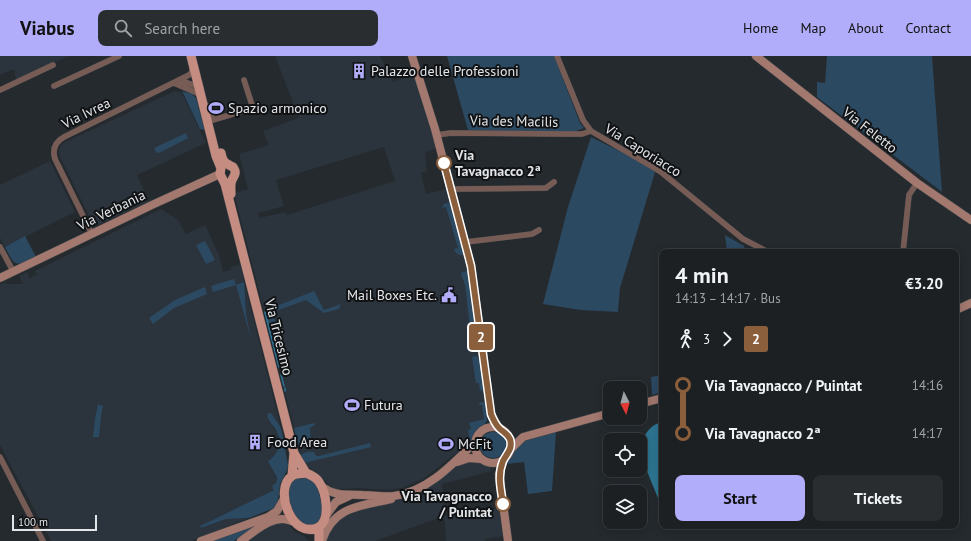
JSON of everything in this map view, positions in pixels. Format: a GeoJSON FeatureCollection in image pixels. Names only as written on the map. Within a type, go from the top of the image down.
{"type":"FeatureCollection","features":[{"type":"Feature","properties":{"kind":"main road","name":"Via Tricesimo"},"geometry":{"type":"LineString","coordinates":[[190,56],[216,156],[225,173]]}},
{"type":"Feature","properties":{"kind":"main road","name":"Via Tricesimo"},"geometry":{"type":"LineString","coordinates":[[196,56],[213,120],[236,227],[294,453],[306,473]]}},
{"type":"Feature","properties":{"kind":"main road","name":"Via Tricesimo"},"geometry":{"type":"LineString","coordinates":[[292,476],[294,453]]}},
{"type":"Feature","properties":{"kind":"main road"},"geometry":{"type":"LineString","coordinates":[[306,473],[316,479],[322,487],[327,514],[325,521],[319,527],[308,531],[302,530],[291,522],[285,497],[286,483],[292,476],[306,473]]}},
{"type":"Feature","properties":{"kind":"main road"},"geometry":{"type":"LineString","coordinates":[[319,527],[321,541]]}},
{"type":"Feature","properties":{"kind":"main road"},"geometry":{"type":"LineString","coordinates":[[308,531],[313,541]]}},
{"type":"Feature","properties":{"kind":"street"},"geometry":{"type":"LineString","coordinates":[[54,86],[119,56]]}},
{"type":"Feature","properties":{"kind":"street","name":"Via Ivrea"},"geometry":{"type":"LineString","coordinates":[[92,234],[55,159],[54,152],[56,144],[64,137],[189,75],[192,72],[190,56]]}},
{"type":"Feature","properties":{"kind":"street"},"geometry":{"type":"LineString","coordinates":[[412,56],[466,242],[471,266],[491,414],[498,428]]}},
{"type":"Feature","properties":{"kind":"street","name":"Via Caporiacco"},"geometry":{"type":"LineString","coordinates":[[557,56],[583,120],[591,131],[661,172],[743,239],[762,249]]}},
{"type":"Feature","properties":{"kind":"street","name":"Via Feletto"},"geometry":{"type":"LineString","coordinates":[[756,56],[916,183],[971,220]]}},
{"type":"Feature","properties":{"kind":"street"},"geometry":{"type":"LineString","coordinates":[[0,90],[53,65]]}},
{"type":"Feature","properties":{"kind":"street"},"geometry":{"type":"LineString","coordinates":[[180,80],[199,87]]}},
{"type":"Feature","properties":{"kind":"street"},"geometry":{"type":"LineString","coordinates":[[213,120],[253,108],[244,80]]}},
{"type":"Feature","properties":{"kind":"street"},"geometry":{"type":"LineString","coordinates":[[174,83],[198,93],[201,97]]}},
{"type":"Feature","properties":{"kind":"street","name":"Via Tricesimo"},"geometry":{"type":"LineString","coordinates":[[199,87],[204,91],[213,120]]}},
{"type":"Feature","properties":{"kind":"street","name":"Via des Macilis"},"geometry":{"type":"LineString","coordinates":[[436,135],[447,133],[582,134],[591,131]]}},
{"type":"Feature","properties":{"kind":"street","name":"Via Verbania"},"geometry":{"type":"LineString","coordinates":[[0,278],[225,173]]}},
{"type":"Feature","properties":{"kind":"street"},"geometry":{"type":"LineString","coordinates":[[451,191],[456,189],[546,188],[554,182]]}},
{"type":"Feature","properties":{"kind":"street"},"geometry":{"type":"LineString","coordinates":[[903,249],[909,195],[916,183]]}},
{"type":"Feature","properties":{"kind":"street"},"geometry":{"type":"LineString","coordinates":[[466,242],[532,234],[539,230]]}},
{"type":"Feature","properties":{"kind":"street"},"geometry":{"type":"LineString","coordinates":[[0,247],[13,271]]}},
{"type":"Feature","properties":{"kind":"street"},"geometry":{"type":"LineString","coordinates":[[959,309],[971,303]]}},
{"type":"Feature","properties":{"kind":"street"},"geometry":{"type":"LineString","coordinates":[[647,402],[659,399]]}},
{"type":"Feature","properties":{"kind":"street"},"geometry":{"type":"LineString","coordinates":[[486,428],[491,414]]}},
{"type":"Feature","properties":{"kind":"street"},"geometry":{"type":"LineString","coordinates":[[481,459],[477,454],[475,442],[477,436],[486,428],[498,428],[506,433],[523,437],[603,415]]}},
{"type":"Feature","properties":{"kind":"street"},"geometry":{"type":"LineString","coordinates":[[506,433],[510,438],[510,450]]}},
{"type":"Feature","properties":{"kind":"street"},"geometry":{"type":"LineString","coordinates":[[508,541],[499,474],[504,459],[510,450],[523,437]]}},
{"type":"Feature","properties":{"kind":"street"},"geometry":{"type":"LineString","coordinates":[[321,541],[327,530],[346,510],[396,498],[427,483],[454,463],[475,442]]}},
{"type":"Feature","properties":{"kind":"street"},"geometry":{"type":"LineString","coordinates":[[0,457],[43,541]]}},
{"type":"Feature","properties":{"kind":"street"},"geometry":{"type":"LineString","coordinates":[[454,463],[464,459],[481,459],[490,463],[499,474]]}},
{"type":"Feature","properties":{"kind":"street"},"geometry":{"type":"LineString","coordinates":[[490,463],[504,459]]}},
{"type":"Feature","properties":{"kind":"street"},"geometry":{"type":"LineString","coordinates":[[322,487],[337,494],[350,496],[391,496],[407,493]]}},
{"type":"Feature","properties":{"kind":"street"},"geometry":{"type":"LineString","coordinates":[[327,514],[336,502],[350,496]]}},
{"type":"Feature","properties":{"kind":"street"},"geometry":{"type":"LineString","coordinates":[[201,541],[268,517],[277,511],[285,497]]}},
{"type":"Feature","properties":{"kind":"street"},"geometry":{"type":"LineString","coordinates":[[241,541],[267,524],[276,520],[283,519],[291,522]]}},
{"type":"Feature","properties":{"kind":"shaded area"},"geometry":{"type":"Polygon","coordinates":[[[0,56],[69,56],[16,80],[14,69],[0,75],[0,56]]]}},
{"type":"Feature","properties":{"kind":"shaded area"},"geometry":{"type":"Polygon","coordinates":[[[275,56],[380,56],[393,82],[414,74],[436,148],[425,152],[427,171],[421,173],[426,194],[447,189],[467,260],[486,399],[485,419],[469,423],[471,429],[468,430],[469,441],[465,446],[423,479],[401,488],[386,490],[359,488],[336,489],[329,485],[318,473],[309,468],[304,463],[301,455],[234,193],[248,189],[239,154],[269,145],[263,131],[299,118],[275,56]],[[384,147],[276,180],[284,206],[258,213],[259,218],[286,212],[287,215],[395,181],[384,147]]]}},
{"type":"Feature","properties":{"kind":"shaded area"},"geometry":{"type":"Polygon","coordinates":[[[447,56],[554,56],[580,123],[584,128],[576,131],[554,132],[468,130],[447,56]]]}},
{"type":"Feature","properties":{"kind":"shaded area"},"geometry":{"type":"Polygon","coordinates":[[[827,56],[932,56],[942,192],[817,97],[817,82],[825,83],[827,56]]]}},
{"type":"Feature","properties":{"kind":"shaded area"},"geometry":{"type":"Polygon","coordinates":[[[175,91],[181,92],[206,143],[137,175],[149,201],[100,224],[93,224],[60,157],[59,150],[61,145],[175,91]]]}},
{"type":"Feature","properties":{"kind":"shaded area"},"geometry":{"type":"Polygon","coordinates":[[[182,91],[192,94],[196,98],[204,130],[200,129],[182,91]]]}},
{"type":"Feature","properties":{"kind":"shaded area"},"geometry":{"type":"Polygon","coordinates":[[[186,133],[188,138],[159,153],[156,152],[154,148],[186,133]]]}},
{"type":"Feature","properties":{"kind":"shaded area"},"geometry":{"type":"Polygon","coordinates":[[[591,137],[656,169],[620,288],[618,312],[581,310],[543,304],[568,207],[591,137]]]}},
{"type":"Feature","properties":{"kind":"shaded area"},"geometry":{"type":"Polygon","coordinates":[[[50,161],[75,212],[5,247],[0,238],[0,185],[50,161]]]}},
{"type":"Feature","properties":{"kind":"shaded area"},"geometry":{"type":"Polygon","coordinates":[[[451,202],[466,254],[464,255],[456,253],[454,249],[458,248],[446,207],[442,208],[444,204],[451,202]]]}},
{"type":"Feature","properties":{"kind":"shaded area"},"geometry":{"type":"Polygon","coordinates":[[[161,209],[178,220],[186,234],[205,225],[219,255],[223,272],[230,270],[231,267],[241,264],[244,282],[282,432],[280,426],[271,413],[269,422],[278,434],[279,445],[276,455],[269,461],[277,481],[274,490],[200,526],[201,528],[226,519],[249,518],[191,541],[51,541],[0,445],[0,285],[6,282],[7,284],[23,284],[19,276],[27,272],[30,278],[37,274],[35,271],[161,209]]]}},
{"type":"Feature","properties":{"kind":"shaded area"},"geometry":{"type":"Polygon","coordinates":[[[725,235],[744,246],[744,249],[727,249],[725,235]]]}},
{"type":"Feature","properties":{"kind":"shaded area"},"geometry":{"type":"Polygon","coordinates":[[[25,236],[36,257],[20,264],[16,263],[11,258],[5,247],[25,236]]]}},
{"type":"Feature","properties":{"kind":"shaded area"},"geometry":{"type":"Polygon","coordinates":[[[205,241],[215,260],[206,264],[196,245],[205,241]]]}},
{"type":"Feature","properties":{"kind":"shaded area"},"geometry":{"type":"Polygon","coordinates":[[[469,270],[477,333],[471,335],[465,285],[461,273],[469,270]]]}},
{"type":"Feature","properties":{"kind":"shaded area"},"geometry":{"type":"Polygon","coordinates":[[[234,279],[236,285],[213,292],[211,286],[234,279]]]}},
{"type":"Feature","properties":{"kind":"shaded area"},"geometry":{"type":"Polygon","coordinates":[[[244,282],[246,314],[251,339],[236,285],[244,282]]]}},
{"type":"Feature","properties":{"kind":"shaded area"},"geometry":{"type":"Polygon","coordinates":[[[205,287],[207,294],[174,308],[153,324],[149,318],[175,300],[205,287]]]}},
{"type":"Feature","properties":{"kind":"shaded area"},"geometry":{"type":"Polygon","coordinates":[[[314,291],[324,310],[341,304],[339,309],[324,313],[306,300],[276,311],[274,307],[314,291]]]}},
{"type":"Feature","properties":{"kind":"shaded area"},"geometry":{"type":"Polygon","coordinates":[[[264,312],[275,319],[277,327],[273,328],[283,366],[278,367],[264,312]]]}},
{"type":"Feature","properties":{"kind":"shaded area"},"geometry":{"type":"Polygon","coordinates":[[[477,356],[478,359],[481,358],[485,390],[480,391],[479,383],[476,383],[472,357],[477,356]]]}},
{"type":"Feature","properties":{"kind":"shaded area"},"geometry":{"type":"Polygon","coordinates":[[[659,376],[659,393],[652,395],[651,377],[659,376]]]}},
{"type":"Feature","properties":{"kind":"shaded area"},"geometry":{"type":"Polygon","coordinates":[[[481,402],[486,402],[487,421],[468,444],[468,430],[471,429],[469,423],[484,419],[482,405],[478,405],[481,402]]]}},
{"type":"Feature","properties":{"kind":"shaded area"},"geometry":{"type":"Polygon","coordinates":[[[98,404],[103,406],[99,437],[93,437],[95,419],[98,404]]]}},
{"type":"Feature","properties":{"kind":"shaded area"},"geometry":{"type":"Polygon","coordinates":[[[271,413],[280,426],[282,432],[288,465],[280,484],[278,500],[274,508],[249,518],[226,519],[201,528],[200,526],[274,490],[272,486],[276,483],[277,478],[268,461],[275,455],[279,447],[279,439],[278,434],[270,422],[267,414],[271,413]]]}},
{"type":"Feature","properties":{"kind":"shaded area"},"geometry":{"type":"Polygon","coordinates":[[[314,423],[315,425],[310,428],[311,444],[299,448],[294,428],[314,423]]]}},
{"type":"Feature","properties":{"kind":"shaded area"},"geometry":{"type":"Polygon","coordinates":[[[659,423],[659,501],[647,471],[647,433],[653,426],[659,423]]]}},
{"type":"Feature","properties":{"kind":"shaded area"},"geometry":{"type":"Polygon","coordinates":[[[493,432],[503,435],[506,445],[503,455],[493,458],[483,455],[480,445],[483,435],[493,432]]]}},
{"type":"Feature","properties":{"kind":"shaded area"},"geometry":{"type":"Polygon","coordinates":[[[556,432],[552,491],[528,494],[524,462],[506,464],[514,450],[525,441],[556,432]]]}},
{"type":"Feature","properties":{"kind":"shaded area"},"geometry":{"type":"Polygon","coordinates":[[[370,443],[371,447],[304,463],[301,455],[305,452],[314,452],[316,456],[319,456],[370,443]]]}},
{"type":"Feature","properties":{"kind":"shaded area"},"geometry":{"type":"Polygon","coordinates":[[[467,461],[479,462],[489,467],[492,471],[442,484],[445,516],[499,508],[503,536],[485,539],[485,541],[446,541],[444,516],[375,541],[325,541],[331,529],[346,513],[419,493],[455,467],[467,461]]]}},
{"type":"Feature","properties":{"kind":"shaded area"},"geometry":{"type":"Polygon","coordinates":[[[300,477],[309,478],[315,483],[323,510],[320,522],[307,528],[293,515],[289,495],[289,486],[291,482],[300,477]]]}},
{"type":"Feature","properties":{"kind":"shaded area"},"geometry":{"type":"Polygon","coordinates":[[[281,522],[288,524],[295,532],[304,536],[309,541],[246,541],[271,524],[281,522]]]}},
{"type":"Feature","properties":{"kind":"shaded area"},"geometry":{"type":"Polygon","coordinates":[[[256,525],[234,541],[213,541],[256,525]]]}},
{"type":"Feature","properties":{"kind":"waterway"},"geometry":{"type":"LineString","coordinates":[[265,312],[279,367]]}},
{"type":"Feature","properties":{"kind":"waterway"},"geometry":{"type":"LineString","coordinates":[[281,375],[284,386]]}},
{"type":"Feature","properties":{"kind":"bus line","name":"2"},"geometry":{"type":"LineString","coordinates":[[444,163],[466,242],[471,266],[491,414],[498,428],[503,430],[510,438],[510,450],[504,459],[499,474],[503,504]]}},
{"type":"Feature","properties":{"kind":"place","name":"Palazzo delle Professioni"},"geometry":{"type":"Point","coordinates":[359,71]}},
{"type":"Feature","properties":{"kind":"place","name":"Spazio armonico"},"geometry":{"type":"Point","coordinates":[216,108]}},
{"type":"Feature","properties":{"kind":"place","name":"Via Tavagnacco 2ª"},"geometry":{"type":"Point","coordinates":[444,163]}},
{"type":"Feature","properties":{"kind":"place","name":"Mail Boxes Etc."},"geometry":{"type":"Point","coordinates":[449,295]}},
{"type":"Feature","properties":{"kind":"place","name":"Futura"},"geometry":{"type":"Point","coordinates":[352,405]}},
{"type":"Feature","properties":{"kind":"place","name":"Food Area"},"geometry":{"type":"Point","coordinates":[255,442]}},
{"type":"Feature","properties":{"kind":"place","name":"McFit"},"geometry":{"type":"Point","coordinates":[446,444]}},
{"type":"Feature","properties":{"kind":"place","name":"Via Tavagnacco / Puintat"},"geometry":{"type":"Point","coordinates":[503,504]}}]}
